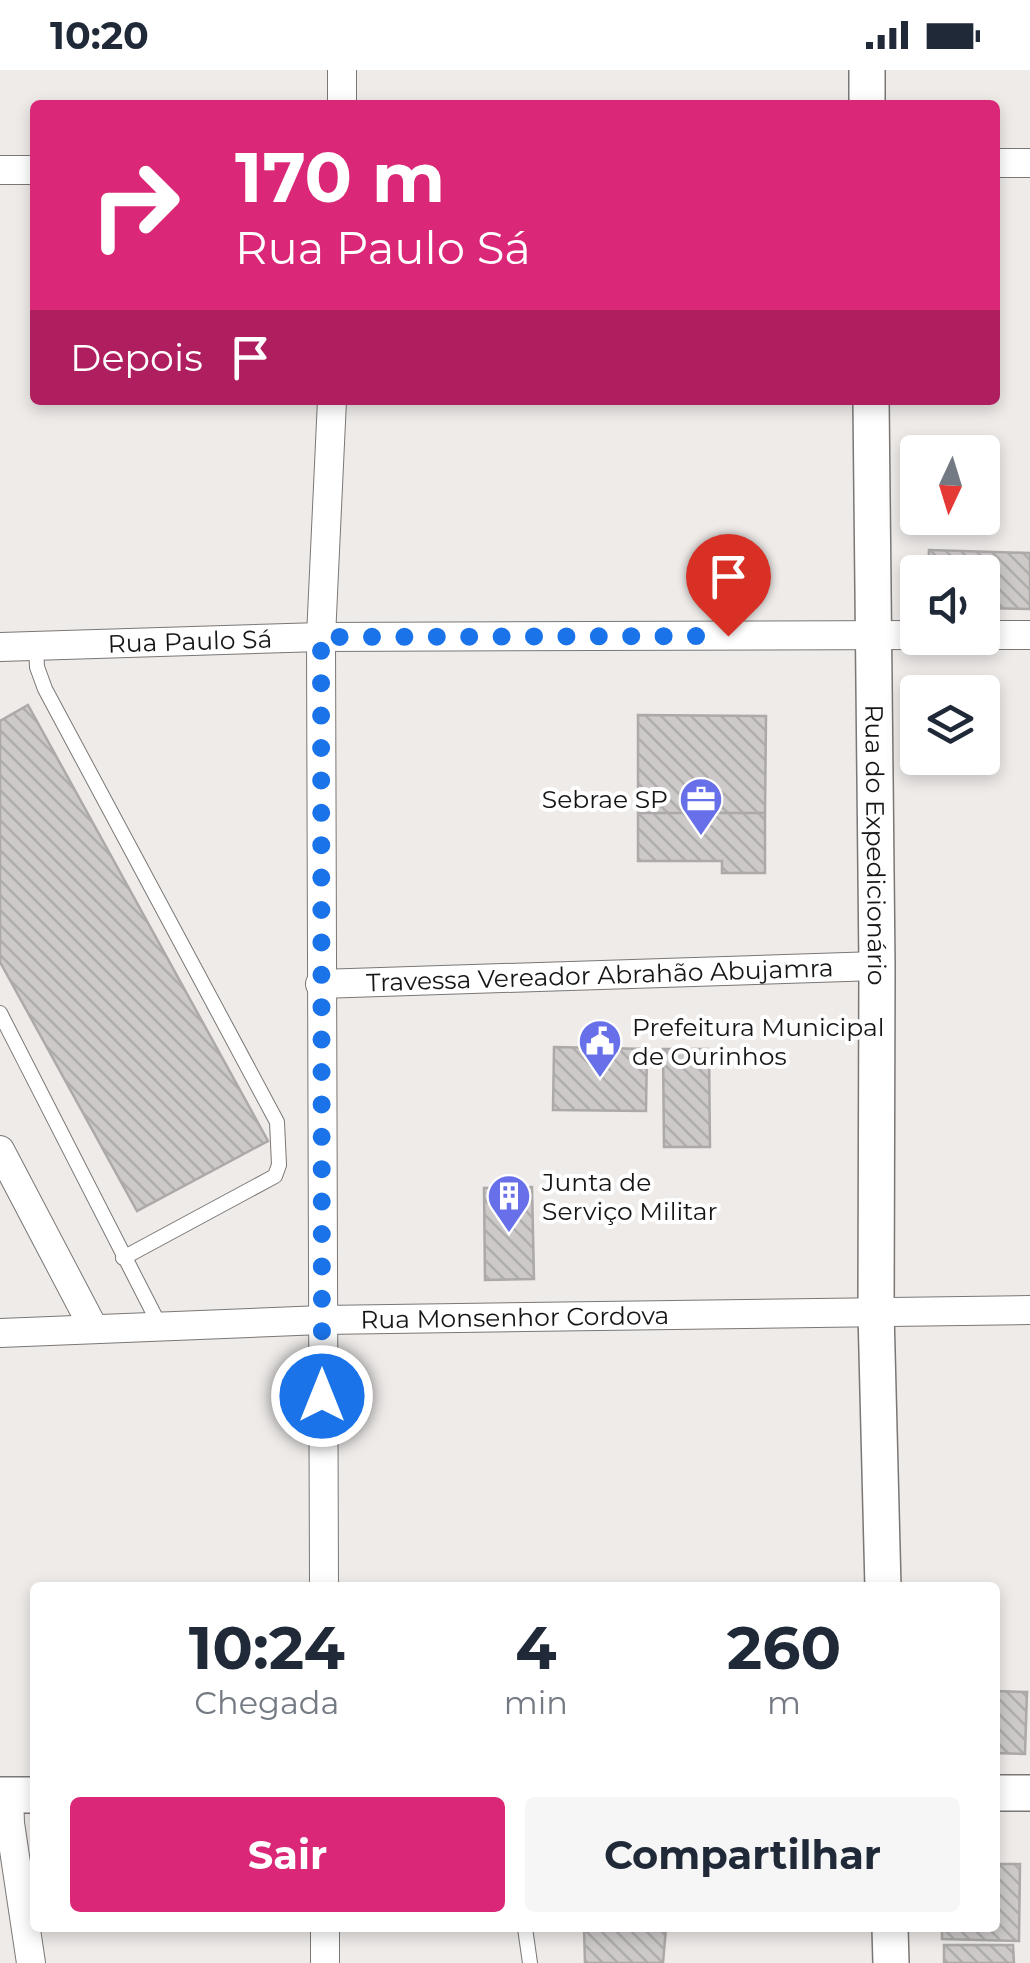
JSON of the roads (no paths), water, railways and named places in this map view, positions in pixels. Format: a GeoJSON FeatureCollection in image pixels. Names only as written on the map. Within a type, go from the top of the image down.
{"type":"FeatureCollection","features":[{"type":"Feature","properties":{"kind":"street"},"geometry":{"type":"LineString","coordinates":[[342,70],[342,100]]}},
{"type":"Feature","properties":{"kind":"street"},"geometry":{"type":"LineString","coordinates":[[867,70],[868,100]]}},
{"type":"Feature","properties":{"kind":"street"},"geometry":{"type":"LineString","coordinates":[[1000,163],[1030,163]]}},
{"type":"Feature","properties":{"kind":"street"},"geometry":{"type":"LineString","coordinates":[[0,170],[30,170]]}},
{"type":"Feature","properties":{"kind":"street"},"geometry":{"type":"LineString","coordinates":[[324,1582],[321,637],[332,405]]}},
{"type":"Feature","properties":{"kind":"street","name":"Rua do Expedicionário"},"geometry":{"type":"LineString","coordinates":[[870,405],[877,966],[876,1312],[883,1582]]}},
{"type":"Feature","properties":{"kind":"street","name":"Rua Paulo Sá"},"geometry":{"type":"LineString","coordinates":[[0,647],[321,637],[900,635]]}},
{"type":"Feature","properties":{"kind":"street"},"geometry":{"type":"LineString","coordinates":[[1000,635],[1030,636]]}},
{"type":"Feature","properties":{"kind":"street","name":"Travessa Vereador Abrahão Abujamra"},"geometry":{"type":"LineString","coordinates":[[320,984],[877,966]]}},
{"type":"Feature","properties":{"kind":"street"},"geometry":{"type":"LineString","coordinates":[[0,1150],[94,1329]]}},
{"type":"Feature","properties":{"kind":"street","name":"Rua Monsenhor Cordova"},"geometry":{"type":"LineString","coordinates":[[0,1333],[322,1320],[1030,1310]]}},
{"type":"Feature","properties":{"kind":"street"},"geometry":{"type":"LineString","coordinates":[[1000,1793],[1030,1792]]}},
{"type":"Feature","properties":{"kind":"street"},"geometry":{"type":"LineString","coordinates":[[11,1806],[31,1963]]}},
{"type":"Feature","properties":{"kind":"street"},"geometry":{"type":"LineString","coordinates":[[325,1932],[325,1963]]}},
{"type":"Feature","properties":{"kind":"street"},"geometry":{"type":"LineString","coordinates":[[890,1932],[891,1963]]}},
{"type":"Feature","properties":{"kind":"lane"},"geometry":{"type":"LineString","coordinates":[[36,646],[37,667],[45,689],[277,1122],[275,1176],[123,1258]]}},
{"type":"Feature","properties":{"kind":"lane"},"geometry":{"type":"LineString","coordinates":[[0,1013],[160,1327]]}},
{"type":"Feature","properties":{"kind":"lane"},"geometry":{"type":"LineString","coordinates":[[526,1932],[530,1963]]}},
{"type":"Feature","properties":{"kind":"place","name":"Sebrae SP"},"geometry":{"type":"Point","coordinates":[701,837]}},
{"type":"Feature","properties":{"kind":"place","name":"Prefeitura Municipal de Ourinhos"},"geometry":{"type":"Point","coordinates":[600,1079]}},
{"type":"Feature","properties":{"kind":"place","name":"Junta de Serviço Militar"},"geometry":{"type":"Point","coordinates":[509,1234]}}]}
